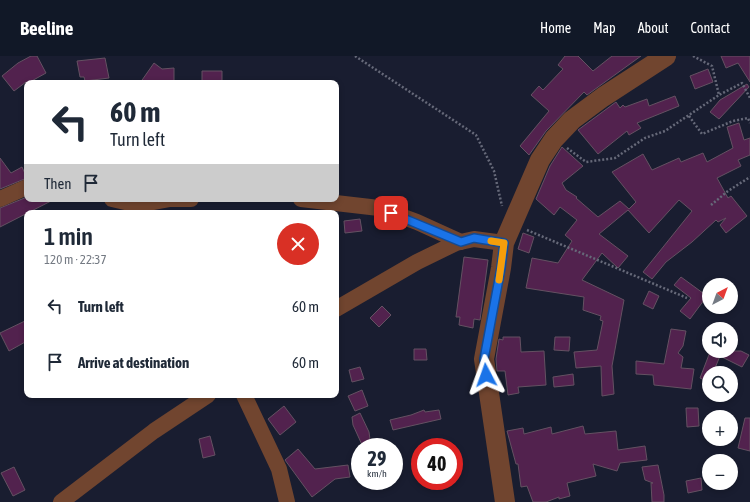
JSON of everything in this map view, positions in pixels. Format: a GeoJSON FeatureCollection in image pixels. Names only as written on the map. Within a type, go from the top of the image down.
{"type":"FeatureCollection","features":[{"type":"Feature","properties":{"kind":"street"},"geometry":{"type":"LineString","coordinates":[[505,502],[484,359],[507,235],[540,160],[554,139],[572,120],[666,56]]}},
{"type":"Feature","properties":{"kind":"street"},"geometry":{"type":"LineString","coordinates":[[0,199],[24,188]]}},
{"type":"Feature","properties":{"kind":"street"},"geometry":{"type":"LineString","coordinates":[[125,202],[138,205],[154,202]]}},
{"type":"Feature","properties":{"kind":"street"},"geometry":{"type":"LineString","coordinates":[[327,202],[379,208],[416,222],[461,242]]}},
{"type":"Feature","properties":{"kind":"street"},"geometry":{"type":"LineString","coordinates":[[339,307],[417,262],[461,242],[474,238],[507,235]]}},
{"type":"Feature","properties":{"kind":"street"},"geometry":{"type":"LineString","coordinates":[[61,502],[154,431],[204,398]]}},
{"type":"Feature","properties":{"kind":"street"},"geometry":{"type":"LineString","coordinates":[[245,398],[279,469],[287,502]]}},
{"type":"Feature","properties":{"kind":"path"},"geometry":{"type":"LineString","coordinates":[[355,56],[476,135],[494,171],[507,235],[536,232],[687,298]]}},
{"type":"Feature","properties":{"kind":"path"},"geometry":{"type":"LineString","coordinates":[[692,56],[712,66],[719,95]]}},
{"type":"Feature","properties":{"kind":"path"},"geometry":{"type":"LineString","coordinates":[[554,139],[586,162],[615,158],[644,138],[665,131],[719,95],[742,83],[750,98]]}},
{"type":"Feature","properties":{"kind":"path"},"geometry":{"type":"LineString","coordinates":[[688,116],[702,134],[733,121],[748,118],[750,123]]}},
{"type":"Feature","properties":{"kind":"path"},"geometry":{"type":"LineString","coordinates":[[711,205],[728,191],[750,177]]}},
{"type":"Feature","properties":{"kind":"building"},"geometry":{"type":"Polygon","coordinates":[[[31,56],[37,56],[46,73],[33,80],[24,80],[24,84],[14,91],[2,76],[18,63],[31,56]]]}},
{"type":"Feature","properties":{"kind":"building"},"geometry":{"type":"Polygon","coordinates":[[[565,56],[578,56],[593,71],[612,56],[641,56],[587,95],[584,92],[546,131],[529,155],[520,146],[549,111],[531,95],[539,86],[543,90],[563,69],[558,65],[565,56]]]}},
{"type":"Feature","properties":{"kind":"building"},"geometry":{"type":"Polygon","coordinates":[[[721,56],[750,56],[750,82],[738,63],[726,68],[721,56]]]}},
{"type":"Feature","properties":{"kind":"building"},"geometry":{"type":"Polygon","coordinates":[[[105,58],[109,78],[85,80],[84,77],[80,77],[77,61],[105,58]]]}},
{"type":"Feature","properties":{"kind":"building"},"geometry":{"type":"Polygon","coordinates":[[[154,63],[162,69],[174,68],[174,80],[142,80],[154,63]]]}},
{"type":"Feature","properties":{"kind":"building"},"geometry":{"type":"Polygon","coordinates":[[[708,69],[713,82],[695,89],[690,76],[708,69]]]}},
{"type":"Feature","properties":{"kind":"building"},"geometry":{"type":"Polygon","coordinates":[[[202,71],[222,71],[222,80],[202,80],[202,71]]]}},
{"type":"Feature","properties":{"kind":"building"},"geometry":{"type":"Polygon","coordinates":[[[747,84],[749,87],[719,119],[710,112],[720,100],[747,84]]]}},
{"type":"Feature","properties":{"kind":"building"},"geometry":{"type":"Polygon","coordinates":[[[675,96],[679,106],[637,123],[641,128],[629,135],[627,131],[598,154],[578,130],[616,102],[620,108],[623,105],[625,107],[647,99],[649,106],[675,96]]]}},
{"type":"Feature","properties":{"kind":"building"},"geometry":{"type":"Polygon","coordinates":[[[739,123],[744,140],[750,138],[750,155],[738,160],[741,166],[717,178],[728,198],[731,196],[747,216],[726,233],[720,225],[726,218],[718,222],[716,220],[692,242],[666,262],[652,279],[643,272],[692,211],[679,200],[649,233],[628,210],[599,234],[628,256],[618,268],[602,253],[582,280],[624,300],[612,366],[614,394],[602,396],[601,366],[576,368],[574,352],[597,350],[603,321],[600,320],[601,316],[583,310],[584,297],[526,288],[532,258],[558,263],[572,241],[565,235],[577,220],[560,207],[554,215],[536,199],[550,166],[562,147],[583,166],[562,183],[566,190],[577,197],[576,198],[598,217],[620,201],[629,209],[636,202],[612,172],[643,154],[652,170],[679,158],[681,162],[703,153],[707,162],[733,148],[727,127],[739,123]]]}},
{"type":"Feature","properties":{"kind":"building"},"geometry":{"type":"Polygon","coordinates":[[[0,158],[11,173],[22,167],[24,171],[24,179],[0,189],[0,158]]]}},
{"type":"Feature","properties":{"kind":"building"},"geometry":{"type":"Polygon","coordinates":[[[24,198],[24,202],[49,202],[33,210],[24,210],[24,215],[0,227],[0,208],[24,198]]]}},
{"type":"Feature","properties":{"kind":"building"},"geometry":{"type":"Polygon","coordinates":[[[360,219],[362,231],[345,233],[344,221],[360,219]]]}},
{"type":"Feature","properties":{"kind":"building"},"geometry":{"type":"Polygon","coordinates":[[[523,233],[534,237],[529,253],[518,249],[523,233]]]}},
{"type":"Feature","properties":{"kind":"building"},"geometry":{"type":"Polygon","coordinates":[[[464,257],[488,260],[480,320],[474,319],[473,328],[459,325],[460,317],[456,317],[464,257]]]}},
{"type":"Feature","properties":{"kind":"building"},"geometry":{"type":"Polygon","coordinates":[[[681,277],[702,292],[702,303],[690,319],[680,311],[691,298],[674,285],[681,277]]]}},
{"type":"Feature","properties":{"kind":"building"},"geometry":{"type":"Polygon","coordinates":[[[649,291],[659,296],[653,309],[643,304],[649,291]]]}},
{"type":"Feature","properties":{"kind":"building"},"geometry":{"type":"Polygon","coordinates":[[[382,306],[391,315],[379,327],[370,318],[382,306]]]}},
{"type":"Feature","properties":{"kind":"building"},"geometry":{"type":"Polygon","coordinates":[[[24,321],[24,343],[9,351],[0,333],[24,321]]]}},
{"type":"Feature","properties":{"kind":"building"},"geometry":{"type":"Polygon","coordinates":[[[671,329],[686,331],[683,346],[678,353],[683,357],[681,368],[694,369],[691,389],[654,385],[653,375],[636,374],[636,361],[664,364],[671,329]]]}},
{"type":"Feature","properties":{"kind":"building"},"geometry":{"type":"Polygon","coordinates":[[[503,337],[520,337],[521,352],[544,351],[546,385],[518,387],[519,393],[508,395],[505,371],[497,371],[496,359],[499,339],[503,340],[503,337]]]}},
{"type":"Feature","properties":{"kind":"building"},"geometry":{"type":"Polygon","coordinates":[[[555,337],[570,337],[569,351],[554,350],[555,337]]]}},
{"type":"Feature","properties":{"kind":"building"},"geometry":{"type":"Polygon","coordinates":[[[414,349],[426,349],[427,360],[414,360],[414,349]]]}},
{"type":"Feature","properties":{"kind":"building"},"geometry":{"type":"Polygon","coordinates":[[[738,351],[749,355],[742,367],[724,358],[738,358],[738,351]]]}},
{"type":"Feature","properties":{"kind":"building"},"geometry":{"type":"Polygon","coordinates":[[[708,358],[719,358],[716,366],[705,366],[708,358]]]}},
{"type":"Feature","properties":{"kind":"building"},"geometry":{"type":"Polygon","coordinates":[[[360,367],[364,379],[352,382],[349,370],[360,367]]]}},
{"type":"Feature","properties":{"kind":"building"},"geometry":{"type":"Polygon","coordinates":[[[573,374],[574,385],[554,387],[553,377],[573,374]]]}},
{"type":"Feature","properties":{"kind":"building"},"geometry":{"type":"Polygon","coordinates":[[[362,390],[368,406],[355,411],[348,396],[362,390]]]}},
{"type":"Feature","properties":{"kind":"building"},"geometry":{"type":"Polygon","coordinates":[[[284,406],[296,422],[280,435],[268,419],[284,406]]]}},
{"type":"Feature","properties":{"kind":"building"},"geometry":{"type":"Polygon","coordinates":[[[686,408],[698,408],[699,426],[687,427],[686,408]]]}},
{"type":"Feature","properties":{"kind":"building"},"geometry":{"type":"Polygon","coordinates":[[[424,410],[425,412],[439,410],[441,419],[393,430],[390,420],[424,410]]]}},
{"type":"Feature","properties":{"kind":"building"},"geometry":{"type":"Polygon","coordinates":[[[360,413],[369,432],[370,438],[359,438],[353,425],[352,417],[360,413]]]}},
{"type":"Feature","properties":{"kind":"building"},"geometry":{"type":"Polygon","coordinates":[[[745,418],[750,418],[750,451],[738,448],[745,418]]]}},
{"type":"Feature","properties":{"kind":"building"},"geometry":{"type":"Polygon","coordinates":[[[583,426],[585,434],[616,431],[618,450],[645,446],[647,460],[620,463],[617,471],[593,464],[596,476],[567,483],[570,496],[559,499],[559,497],[546,502],[533,502],[527,486],[521,487],[518,464],[516,464],[507,431],[523,428],[524,434],[551,427],[552,434],[583,426]]]}},
{"type":"Feature","properties":{"kind":"building"},"geometry":{"type":"Polygon","coordinates":[[[210,436],[215,455],[203,458],[199,439],[210,436]]]}},
{"type":"Feature","properties":{"kind":"building"},"geometry":{"type":"Polygon","coordinates":[[[298,449],[315,469],[348,465],[350,477],[335,479],[312,497],[285,460],[298,449]]]}},
{"type":"Feature","properties":{"kind":"building"},"geometry":{"type":"Polygon","coordinates":[[[658,465],[664,502],[652,502],[651,483],[653,483],[645,480],[642,467],[658,465]]]}},
{"type":"Feature","properties":{"kind":"building"},"geometry":{"type":"Polygon","coordinates":[[[14,467],[25,490],[13,496],[1,473],[14,467]]]}},
{"type":"Feature","properties":{"kind":"building"},"geometry":{"type":"Polygon","coordinates":[[[701,478],[702,490],[688,493],[686,481],[701,478]]]}},
{"type":"Feature","properties":{"kind":"slow traffic"},"geometry":{"type":"LineString","coordinates":[[491,241],[504,243],[499,280]]}},
{"type":"Feature","properties":{"kind":"route"},"geometry":{"type":"LineString","coordinates":[[391,213],[416,222],[461,242],[474,238],[504,243],[501,268],[484,359],[486,375]]}}]}
